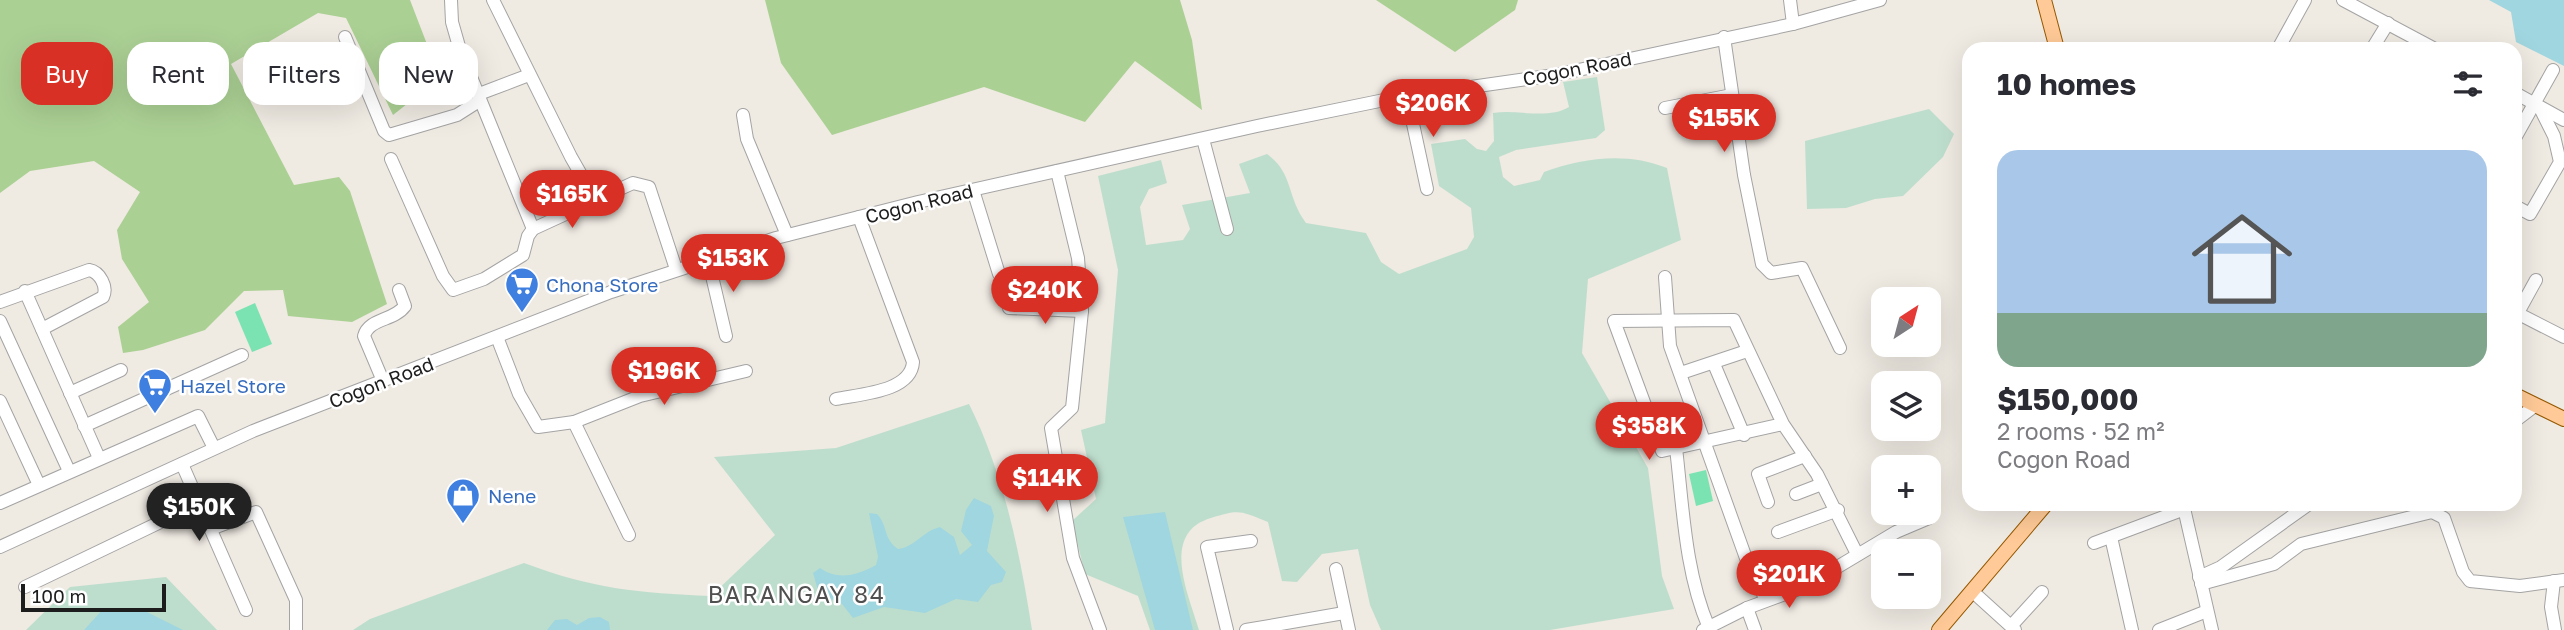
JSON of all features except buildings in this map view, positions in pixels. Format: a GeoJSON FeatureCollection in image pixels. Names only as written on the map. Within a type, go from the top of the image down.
{"type":"FeatureCollection","features":[{"type":"Feature","properties":{"kind":"main road"},"geometry":{"type":"LineString","coordinates":[[2044,0],[2055,42]]}},
{"type":"Feature","properties":{"kind":"main road"},"geometry":{"type":"LineString","coordinates":[[2522,398],[2563,416]]}},
{"type":"Feature","properties":{"kind":"main road"},"geometry":{"type":"LineString","coordinates":[[1939,630],[2040,511]]}},
{"type":"Feature","properties":{"kind":"street"},"geometry":{"type":"LineString","coordinates":[[451,0],[452,22],[460,50],[533,229]]}},
{"type":"Feature","properties":{"kind":"street"},"geometry":{"type":"LineString","coordinates":[[493,0],[529,75],[596,201]]}},
{"type":"Feature","properties":{"kind":"street"},"geometry":{"type":"LineString","coordinates":[[1790,0],[1793,24]]}},
{"type":"Feature","properties":{"kind":"street","name":"Cogon Road"},"geometry":{"type":"LineString","coordinates":[[0,547],[214,449],[383,381],[676,269],[787,235],[1203,139],[1407,96],[1555,75],[1793,24],[1880,0]]}},
{"type":"Feature","properties":{"kind":"street"},"geometry":{"type":"LineString","coordinates":[[2282,42],[2305,0]]}},
{"type":"Feature","properties":{"kind":"street"},"geometry":{"type":"LineString","coordinates":[[2343,0],[2422,42]]}},
{"type":"Feature","properties":{"kind":"street"},"geometry":{"type":"LineString","coordinates":[[2376,42],[2388,23]]}},
{"type":"Feature","properties":{"kind":"street"},"geometry":{"type":"LineString","coordinates":[[345,37],[384,131],[389,135],[457,115],[479,98],[529,75]]}},
{"type":"Feature","properties":{"kind":"street"},"geometry":{"type":"LineString","coordinates":[[1724,37],[1762,264],[1771,274],[1799,266],[1802,268],[1840,348]]}},
{"type":"Feature","properties":{"kind":"street"},"geometry":{"type":"LineString","coordinates":[[2522,127],[2553,70]]}},
{"type":"Feature","properties":{"kind":"street"},"geometry":{"type":"LineString","coordinates":[[1665,107],[1732,95]]}},
{"type":"Feature","properties":{"kind":"street"},"geometry":{"type":"LineString","coordinates":[[1407,96],[1427,188]]}},
{"type":"Feature","properties":{"kind":"street"},"geometry":{"type":"LineString","coordinates":[[2522,97],[2564,120]]}},
{"type":"Feature","properties":{"kind":"street"},"geometry":{"type":"LineString","coordinates":[[2522,210],[2530,214],[2560,162],[2553,135],[2536,105]]}},
{"type":"Feature","properties":{"kind":"street"},"geometry":{"type":"LineString","coordinates":[[743,116],[747,139],[787,235]]}},
{"type":"Feature","properties":{"kind":"street"},"geometry":{"type":"LineString","coordinates":[[1203,139],[1227,229]]}},
{"type":"Feature","properties":{"kind":"street"},"geometry":{"type":"LineString","coordinates":[[391,159],[443,276],[453,290],[484,279],[523,255],[528,236],[533,229],[633,183],[649,187],[676,269]]}},
{"type":"Feature","properties":{"kind":"street"},"geometry":{"type":"LineString","coordinates":[[1057,171],[1078,258],[1082,311],[1074,400],[1068,412],[1051,428],[1073,558],[1100,630]]}},
{"type":"Feature","properties":{"kind":"street"},"geometry":{"type":"LineString","coordinates":[[973,190],[999,274]]}},
{"type":"Feature","properties":{"kind":"street"},"geometry":{"type":"LineString","coordinates":[[836,400],[894,386],[904,382],[912,371],[913,362],[859,217]]}},
{"type":"Feature","properties":{"kind":"street"},"geometry":{"type":"LineString","coordinates":[[708,259],[726,336]]}},
{"type":"Feature","properties":{"kind":"street"},"geometry":{"type":"LineString","coordinates":[[0,302],[89,270],[97,273],[104,284],[103,297],[42,330]]}},
{"type":"Feature","properties":{"kind":"street"},"geometry":{"type":"LineString","coordinates":[[1665,277],[1666,323],[1681,373],[1747,561],[1766,600]]}},
{"type":"Feature","properties":{"kind":"street"},"geometry":{"type":"LineString","coordinates":[[2522,305],[2536,281]]}},
{"type":"Feature","properties":{"kind":"street"},"geometry":{"type":"LineString","coordinates":[[383,381],[364,336],[372,324],[401,312],[405,306],[399,290]]}},
{"type":"Feature","properties":{"kind":"street"},"geometry":{"type":"LineString","coordinates":[[25,291],[99,458]]}},
{"type":"Feature","properties":{"kind":"street"},"geometry":{"type":"LineString","coordinates":[[1009,308],[1082,311]]}},
{"type":"Feature","properties":{"kind":"street"},"geometry":{"type":"LineString","coordinates":[[1783,424],[1744,435],[1660,450],[1614,321],[1666,323],[1730,318],[1736,323],[1783,424],[1838,510],[1857,554]]}},
{"type":"Feature","properties":{"kind":"street"},"geometry":{"type":"LineString","coordinates":[[2522,318],[2564,337]]}},
{"type":"Feature","properties":{"kind":"street"},"geometry":{"type":"LineString","coordinates":[[0,321],[69,471]]}},
{"type":"Feature","properties":{"kind":"street"},"geometry":{"type":"LineString","coordinates":[[497,337],[519,394],[538,427],[575,422],[640,396],[746,370]]}},
{"type":"Feature","properties":{"kind":"street"},"geometry":{"type":"LineString","coordinates":[[1681,373],[1747,351]]}},
{"type":"Feature","properties":{"kind":"street"},"geometry":{"type":"LineString","coordinates":[[84,426],[242,355]]}},
{"type":"Feature","properties":{"kind":"street"},"geometry":{"type":"LineString","coordinates":[[1714,364],[1744,435]]}},
{"type":"Feature","properties":{"kind":"street"},"geometry":{"type":"LineString","coordinates":[[70,393],[121,370]]}},
{"type":"Feature","properties":{"kind":"street"},"geometry":{"type":"LineString","coordinates":[[0,401],[39,485]]}},
{"type":"Feature","properties":{"kind":"street"},"geometry":{"type":"LineString","coordinates":[[2522,416],[2536,405]]}},
{"type":"Feature","properties":{"kind":"street"},"geometry":{"type":"LineString","coordinates":[[2,497],[39,485],[198,416],[214,449]]}},
{"type":"Feature","properties":{"kind":"street"},"geometry":{"type":"LineString","coordinates":[[575,422],[629,535]]}},
{"type":"Feature","properties":{"kind":"street"},"geometry":{"type":"LineString","coordinates":[[1675,448],[1690,565],[1706,629],[1746,608],[1804,587],[1857,554],[1915,525]]}},
{"type":"Feature","properties":{"kind":"street"},"geometry":{"type":"LineString","coordinates":[[1768,502],[1758,474],[1805,456]]}},
{"type":"Feature","properties":{"kind":"street"},"geometry":{"type":"LineString","coordinates":[[182,464],[246,610]]}},
{"type":"Feature","properties":{"kind":"street"},"geometry":{"type":"LineString","coordinates":[[1796,494],[1822,484]]}},
{"type":"Feature","properties":{"kind":"street"},"geometry":{"type":"LineString","coordinates":[[25,587],[200,503]]}},
{"type":"Feature","properties":{"kind":"street"},"geometry":{"type":"LineString","coordinates":[[1778,532],[1838,510]]}},
{"type":"Feature","properties":{"kind":"street"},"geometry":{"type":"LineString","coordinates":[[2094,543],[2172,511]]}},
{"type":"Feature","properties":{"kind":"street"},"geometry":{"type":"LineString","coordinates":[[2185,511],[2212,630]]}},
{"type":"Feature","properties":{"kind":"street"},"geometry":{"type":"LineString","coordinates":[[2200,581],[2299,511]]}},
{"type":"Feature","properties":{"kind":"street"},"geometry":{"type":"LineString","coordinates":[[211,529],[256,512],[296,600],[296,630]]}},
{"type":"Feature","properties":{"kind":"street"},"geometry":{"type":"LineString","coordinates":[[2200,581],[2274,564],[2301,544],[2432,512],[2444,518],[2463,572],[2470,581],[2520,586],[2559,580],[2551,607],[2551,629]]}},
{"type":"Feature","properties":{"kind":"street"},"geometry":{"type":"LineString","coordinates":[[2111,537],[2132,630]]}},
{"type":"Feature","properties":{"kind":"street"},"geometry":{"type":"LineString","coordinates":[[1227,630],[1207,547],[1251,541]]}},
{"type":"Feature","properties":{"kind":"street"},"geometry":{"type":"LineString","coordinates":[[1336,569],[1349,630]]}},
{"type":"Feature","properties":{"kind":"street"},"geometry":{"type":"LineString","coordinates":[[1972,591],[2013,628],[2042,592]]}},
{"type":"Feature","properties":{"kind":"street"},"geometry":{"type":"LineString","coordinates":[[1746,608],[1755,630]]}},
{"type":"Feature","properties":{"kind":"street"},"geometry":{"type":"LineString","coordinates":[[2159,630],[2207,611]]}},
{"type":"Feature","properties":{"kind":"street"},"geometry":{"type":"LineString","coordinates":[[1246,630],[1344,613]]}},
{"type":"Feature","properties":{"kind":"green space"},"geometry":{"type":"Polygon","coordinates":[[[0,0],[410,0],[426,42],[379,42],[379,86],[365,57],[365,42],[358,42],[346,18],[318,13],[269,42],[243,42],[243,57],[231,64],[243,87],[243,105],[252,105],[294,185],[339,177],[350,191],[387,304],[352,322],[288,316],[283,290],[244,291],[205,330],[143,350],[123,353],[118,327],[149,302],[122,259],[117,230],[140,192],[94,161],[30,171],[0,193],[0,0]]]}},
{"type":"Feature","properties":{"kind":"green space"},"geometry":{"type":"Polygon","coordinates":[[[765,0],[1180,0],[1192,40],[1202,110],[1135,61],[1085,122],[984,87],[832,135],[781,63],[765,0]]]}},
{"type":"Feature","properties":{"kind":"green space"},"geometry":{"type":"Polygon","coordinates":[[[1376,0],[1518,0],[1515,10],[1455,52],[1376,0]]]}},
{"type":"Feature","properties":{"kind":"green space"},"geometry":{"type":"Polygon","coordinates":[[[1597,77],[1605,130],[1596,138],[1516,150],[1499,157],[1503,177],[1514,186],[1540,180],[1544,172],[1559,167],[1606,158],[1637,160],[1667,168],[1681,240],[1588,279],[1582,353],[1648,468],[1662,576],[1674,609],[1550,630],[1381,630],[1370,605],[1358,549],[1322,554],[1297,582],[1282,581],[1268,522],[1240,512],[1211,518],[1195,526],[1186,537],[1182,550],[1182,566],[1199,630],[1150,630],[1138,596],[1085,574],[1072,521],[1096,499],[1081,430],[1105,423],[1118,270],[1098,176],[1161,160],[1167,183],[1149,189],[1140,207],[1146,245],[1183,240],[1190,229],[1182,205],[1250,193],[1239,164],[1267,154],[1282,169],[1295,204],[1306,223],[1366,233],[1381,262],[1399,274],[1467,249],[1474,237],[1471,208],[1439,186],[1431,144],[1465,139],[1477,149],[1486,151],[1494,141],[1493,113],[1542,114],[1560,111],[1569,107],[1563,82],[1597,77]]]}},
{"type":"Feature","properties":{"kind":"green space"},"geometry":{"type":"Polygon","coordinates":[[[388,105],[406,105],[393,115],[388,105]]]}},
{"type":"Feature","properties":{"kind":"green space"},"geometry":{"type":"Polygon","coordinates":[[[1929,109],[1954,134],[1943,157],[1903,196],[1875,199],[1846,208],[1807,209],[1805,141],[1929,109]]]}},
{"type":"Feature","properties":{"kind":"green space"},"geometry":{"type":"Polygon","coordinates":[[[255,303],[272,344],[252,352],[235,312],[255,303]]]}},
{"type":"Feature","properties":{"kind":"green space"},"geometry":{"type":"Polygon","coordinates":[[[969,404],[992,458],[1009,514],[1032,630],[353,630],[370,619],[524,563],[572,579],[616,588],[711,596],[775,535],[714,457],[836,448],[969,404]]]}},
{"type":"Feature","properties":{"kind":"green space"},"geometry":{"type":"Polygon","coordinates":[[[1706,470],[1713,501],[1696,506],[1689,474],[1706,470]]]}},
{"type":"Feature","properties":{"kind":"green space"},"geometry":{"type":"Polygon","coordinates":[[[166,577],[217,630],[26,630],[70,587],[166,577]]]}},
{"type":"Feature","properties":{"kind":"water"},"geometry":{"type":"Polygon","coordinates":[[[2489,0],[2564,0],[2564,66],[2522,45],[2522,42],[2516,42],[2511,12],[2489,0]]]}},
{"type":"Feature","properties":{"kind":"water"},"geometry":{"type":"Polygon","coordinates":[[[974,498],[991,506],[994,516],[987,551],[1006,572],[1002,582],[991,585],[978,602],[956,599],[925,613],[884,607],[853,618],[842,604],[819,594],[813,573],[820,568],[834,574],[848,575],[876,565],[878,557],[869,513],[877,514],[890,541],[898,549],[940,527],[954,537],[960,555],[972,545],[961,531],[966,510],[974,498]]]}},
{"type":"Feature","properties":{"kind":"water"},"geometry":{"type":"Polygon","coordinates":[[[1165,512],[1193,630],[1155,630],[1123,517],[1165,512]]]}},
{"type":"Feature","properties":{"kind":"water"},"geometry":{"type":"Polygon","coordinates":[[[104,608],[143,610],[183,630],[84,630],[104,608]]]}},
{"type":"Feature","properties":{"kind":"water"},"geometry":{"type":"Polygon","coordinates":[[[600,617],[609,622],[610,630],[547,630],[555,620],[567,619],[577,625],[589,618],[600,617]]]}},
{"type":"Feature","properties":{"kind":"place","name":"Chona Store"},"geometry":{"type":"Point","coordinates":[522,314]}},
{"type":"Feature","properties":{"kind":"place","name":"Hazel Store"},"geometry":{"type":"Point","coordinates":[155,415]}},
{"type":"Feature","properties":{"kind":"place","name":"Nene"},"geometry":{"type":"Point","coordinates":[463,525]}},
{"type":"Feature","properties":{"kind":"district","name":"BARANGAY 84"},"geometry":{"type":"Point","coordinates":[797,594]}}]}
